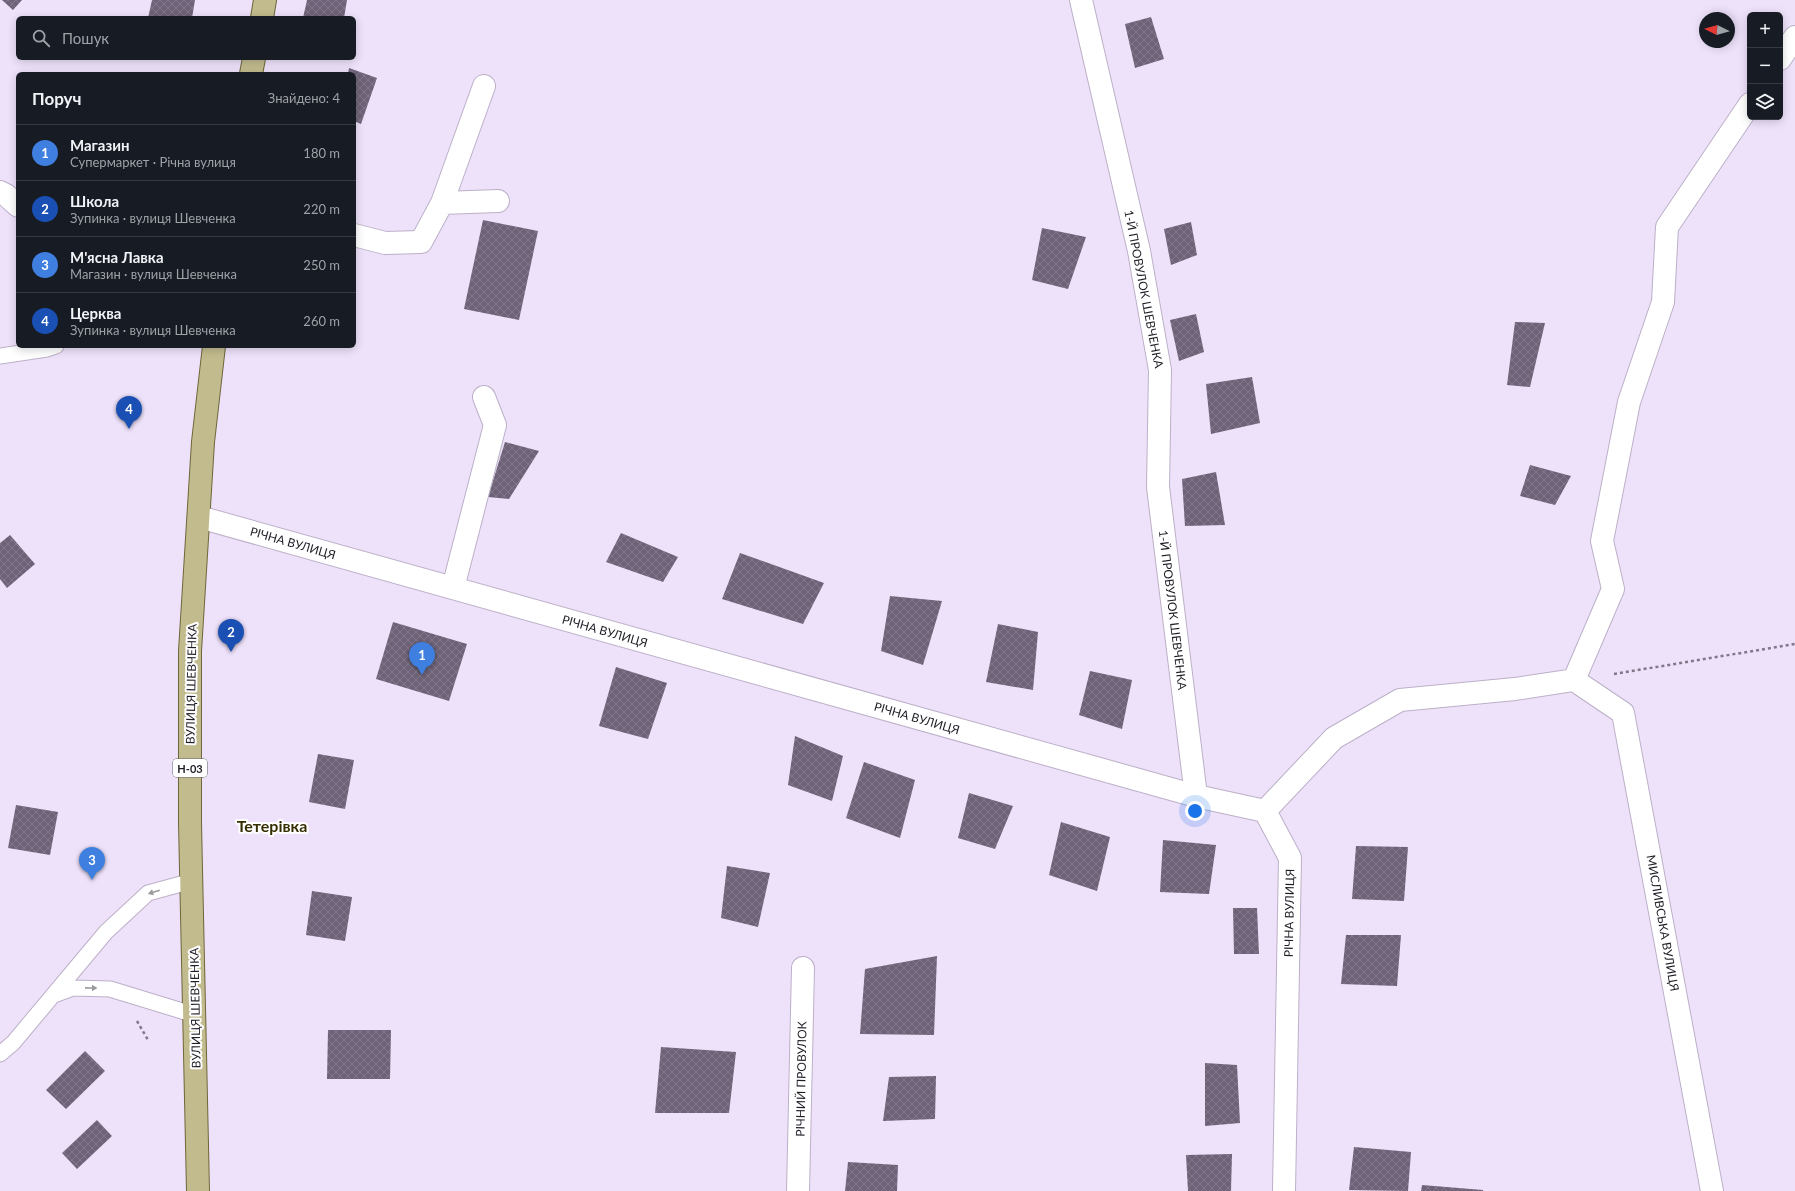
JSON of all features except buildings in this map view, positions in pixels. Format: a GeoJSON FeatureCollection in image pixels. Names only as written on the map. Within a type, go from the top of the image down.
{"type":"FeatureCollection","features":[{"type":"Feature","properties":{"kind":"main road"},"geometry":{"type":"LineString","coordinates":[[262,16],[265,0]]}},
{"type":"Feature","properties":{"kind":"main road"},"geometry":{"type":"LineString","coordinates":[[251,72],[254,60]]}},
{"type":"Feature","properties":{"kind":"main road","name":"ВУЛИЦЯ ШЕВЧЕНКА"},"geometry":{"type":"LineString","coordinates":[[198,1191],[192,881],[190,651],[203,442],[214,348]]}},
{"type":"Feature","properties":{"kind":"street","name":"1-Й ПРОВУЛОК ШЕВЧЕНКА"},"geometry":{"type":"LineString","coordinates":[[1081,0],[1139,251],[1160,370],[1158,487],[1196,796]]}},
{"type":"Feature","properties":{"kind":"street"},"geometry":{"type":"LineString","coordinates":[[1783,55],[1795,37]]}},
{"type":"Feature","properties":{"kind":"street"},"geometry":{"type":"LineString","coordinates":[[356,236],[385,243],[421,242],[442,203],[484,86]]}},
{"type":"Feature","properties":{"kind":"street"},"geometry":{"type":"LineString","coordinates":[[1265,811],[1334,738],[1400,700],[1515,689],[1574,680],[1613,588],[1602,541],[1629,402],[1663,302],[1667,226],[1747,108]]}},
{"type":"Feature","properties":{"kind":"street"},"geometry":{"type":"LineString","coordinates":[[0,192],[6,195],[16,204]]}},
{"type":"Feature","properties":{"kind":"street"},"geometry":{"type":"LineString","coordinates":[[442,203],[498,201]]}},
{"type":"Feature","properties":{"kind":"street"},"geometry":{"type":"LineString","coordinates":[[453,588],[494,425],[484,397]]}},
{"type":"Feature","properties":{"kind":"street","name":"РІЧНА ВУЛИЦЯ"},"geometry":{"type":"LineString","coordinates":[[199,517],[1196,796],[1265,811],[1290,858],[1284,1191]]}},
{"type":"Feature","properties":{"kind":"street","name":"МИСЛИВСЬКА ВУЛИЦЯ"},"geometry":{"type":"LineString","coordinates":[[1574,680],[1623,713],[1712,1191]]}},
{"type":"Feature","properties":{"kind":"street","name":"РІЧНИЙ ПРОВУЛОК"},"geometry":{"type":"LineString","coordinates":[[798,1191],[803,968]]}},
{"type":"Feature","properties":{"kind":"lane"},"geometry":{"type":"LineString","coordinates":[[0,356],[50,348]]}},
{"type":"Feature","properties":{"kind":"lane"},"geometry":{"type":"LineString","coordinates":[[0,1054],[13,1043],[106,932],[148,893],[192,881]]}},
{"type":"Feature","properties":{"kind":"lane"},"geometry":{"type":"LineString","coordinates":[[53,996],[73,988],[110,989],[194,1015]]}},
{"type":"Feature","properties":{"kind":"path"},"geometry":{"type":"LineString","coordinates":[[1574,680],[1795,644]]}},
{"type":"Feature","properties":{"kind":"place","name":"Церква"},"geometry":{"type":"Point","coordinates":[129,429]}},
{"type":"Feature","properties":{"kind":"place","name":"Школа"},"geometry":{"type":"Point","coordinates":[231,652]}},
{"type":"Feature","properties":{"kind":"place","name":"Магазин"},"geometry":{"type":"Point","coordinates":[422,675]}},
{"type":"Feature","properties":{"kind":"place","name":"М'ясна Лавка"},"geometry":{"type":"Point","coordinates":[92,880]}},
{"type":"Feature","properties":{"kind":"district","name":"Тетерівка"},"geometry":{"type":"Point","coordinates":[272,825]}}]}
